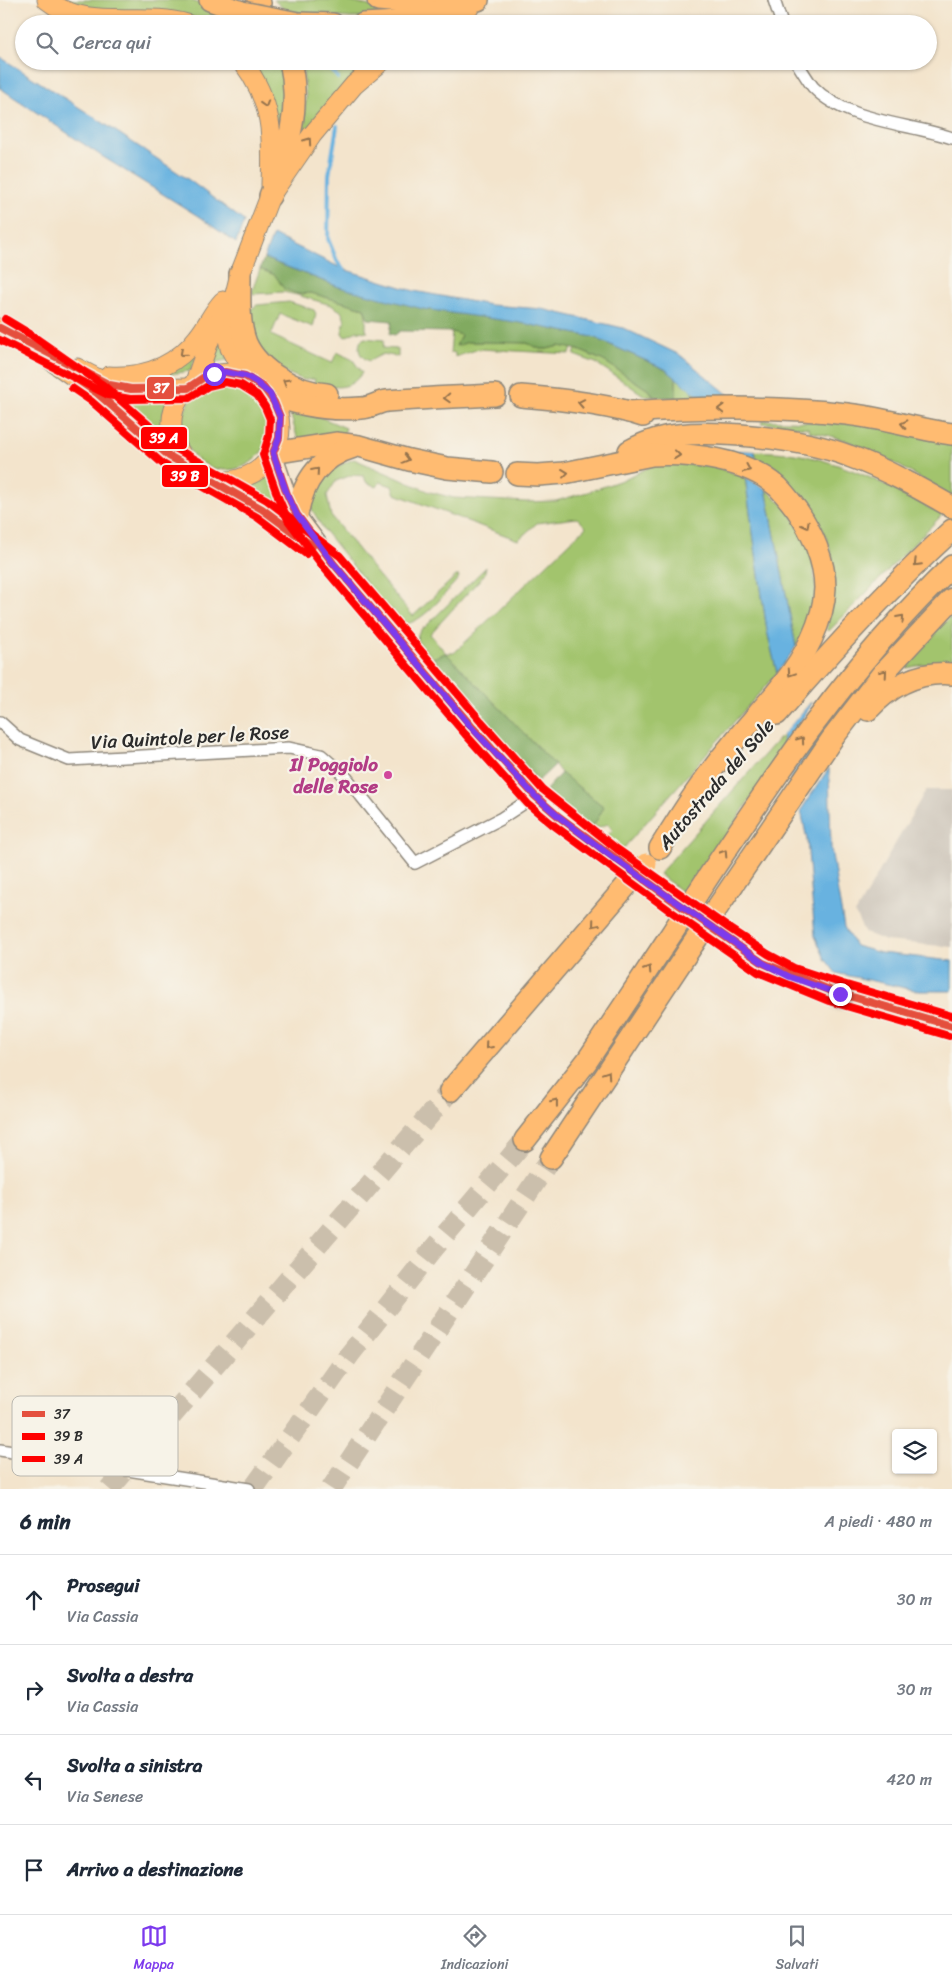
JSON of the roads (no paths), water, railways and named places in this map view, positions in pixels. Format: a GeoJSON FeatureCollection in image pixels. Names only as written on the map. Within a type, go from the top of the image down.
{"type":"FeatureCollection","features":[{"type":"Feature","properties":{"kind":"highway"},"geometry":{"type":"LineString","coordinates":[[210,0],[253,5],[278,15]]}},
{"type":"Feature","properties":{"kind":"highway"},"geometry":{"type":"LineString","coordinates":[[378,0],[426,4],[462,0]]}},
{"type":"Feature","properties":{"kind":"highway"},"geometry":{"type":"LineString","coordinates":[[424,15],[478,0]]}},
{"type":"Feature","properties":{"kind":"highway"},"geometry":{"type":"LineString","coordinates":[[270,196],[286,153],[295,111],[295,91],[292,70]]}},
{"type":"Feature","properties":{"kind":"highway"},"geometry":{"type":"LineString","coordinates":[[240,274],[241,318],[244,333],[251,352],[262,364],[293,386],[312,393],[363,396],[384,402]]}},
{"type":"Feature","properties":{"kind":"highway"},"geometry":{"type":"LineString","coordinates":[[270,394],[287,401],[328,408],[363,408],[384,402],[495,395]]}},
{"type":"Feature","properties":{"kind":"highway"},"geometry":{"type":"LineString","coordinates":[[521,396],[575,402],[630,412],[692,408],[845,414],[872,417],[934,432],[952,434]]}},
{"type":"Feature","properties":{"kind":"highway"},"geometry":{"type":"LineString","coordinates":[[630,412],[671,431],[765,438],[822,447],[849,455],[916,486],[952,507]]}},
{"type":"Feature","properties":{"kind":"highway"},"geometry":{"type":"LineString","coordinates":[[612,462],[639,445],[671,431]]}},
{"type":"Feature","properties":{"kind":"highway"},"geometry":{"type":"LineString","coordinates":[[273,453],[336,443],[359,446],[434,466],[492,472]]}},
{"type":"Feature","properties":{"kind":"highway"},"geometry":{"type":"LineString","coordinates":[[297,515],[303,490],[316,469],[329,458],[343,450],[359,446]]}},
{"type":"Feature","properties":{"kind":"highway"},"geometry":{"type":"LineString","coordinates":[[517,474],[564,473],[659,454],[713,459],[742,466],[777,486],[790,500],[806,523],[818,551],[825,588],[820,616],[809,642],[771,710]]}},
{"type":"Feature","properties":{"kind":"highway","name":"Autostrada del Sole"},"geometry":{"type":"LineString","coordinates":[[450,1091],[660,848],[771,710],[815,670],[892,588],[952,530]]}},
{"type":"Feature","properties":{"kind":"highway","name":"Autostrada del Sole"},"geometry":{"type":"LineString","coordinates":[[525,1140],[587,1061],[773,780],[835,695],[905,613],[952,566]]}},
{"type":"Feature","properties":{"kind":"highway"},"geometry":{"type":"LineString","coordinates":[[551,1158],[721,902],[760,858],[777,826],[884,673],[952,599]]}},
{"type":"Feature","properties":{"kind":"highway"},"geometry":{"type":"LineString","coordinates":[[836,742],[887,692],[916,677],[931,674],[952,674]]}},
{"type":"Feature","properties":{"kind":"main road"},"geometry":{"type":"LineString","coordinates":[[47,0],[66,11],[81,15]]}},
{"type":"Feature","properties":{"kind":"main road"},"geometry":{"type":"LineString","coordinates":[[456,15],[484,0]]}},
{"type":"Feature","properties":{"kind":"main road"},"geometry":{"type":"LineString","coordinates":[[249,70],[257,81],[266,104],[271,128],[270,196]]}},
{"type":"Feature","properties":{"kind":"main road"},"geometry":{"type":"LineString","coordinates":[[246,376],[230,348],[227,334],[230,308],[240,274],[270,196],[312,135],[354,85],[372,70]]}},
{"type":"Feature","properties":{"kind":"main road"},"geometry":{"type":"LineString","coordinates":[[192,385],[223,301],[240,274]]}},
{"type":"Feature","properties":{"kind":"main road"},"geometry":{"type":"LineString","coordinates":[[92,375],[138,375],[162,367],[183,355],[200,335],[212,312],[223,301]]}},
{"type":"Feature","properties":{"kind":"main road"},"geometry":{"type":"LineString","coordinates":[[0,328],[110,385],[130,389],[192,385]]}},
{"type":"Feature","properties":{"kind":"main road"},"geometry":{"type":"LineString","coordinates":[[24,342],[97,394],[169,456],[262,509],[333,563]]}},
{"type":"Feature","properties":{"kind":"main road"},"geometry":{"type":"LineString","coordinates":[[189,466],[178,453],[173,436],[173,419],[178,402],[192,385],[204,377],[220,373],[235,373],[246,376],[256,382],[270,394],[280,417],[279,438],[273,453],[262,468],[245,477],[227,481],[208,478]]}},
{"type":"Feature","properties":{"kind":"main road"},"geometry":{"type":"LineString","coordinates":[[273,453],[287,494],[297,515],[333,563],[472,728],[535,796],[558,816],[612,857],[763,963],[790,977],[952,1026]]}},
{"type":"Feature","properties":{"kind":"street"},"geometry":{"type":"LineString","coordinates":[[774,0],[779,15]]}},
{"type":"Feature","properties":{"kind":"street"},"geometry":{"type":"LineString","coordinates":[[802,70],[813,86],[832,102],[863,115],[952,138]]}},
{"type":"Feature","properties":{"kind":"street","name":"Via Quintole per le Rose"},"geometry":{"type":"LineString","coordinates":[[0,722],[20,740],[69,760],[289,748],[321,755],[345,776],[415,862],[500,819],[535,796]]}},
{"type":"Feature","properties":{"kind":"street"},"geometry":{"type":"LineString","coordinates":[[166,1476],[249,1489]]}},
{"type":"Feature","properties":{"kind":"water"},"geometry":{"type":"Polygon","coordinates":[[[0,57],[15,67],[15,70],[20,70],[189,180],[244,221],[236,243],[198,216],[100,155],[0,88],[0,57]]]}},
{"type":"Feature","properties":{"kind":"water"},"geometry":{"type":"Polygon","coordinates":[[[273,235],[343,269],[414,291],[490,305],[542,309],[623,328],[680,355],[736,401],[702,399],[665,369],[593,337],[515,322],[423,309],[339,287],[264,258],[273,235]]]}},
{"type":"Feature","properties":{"kind":"water"},"geometry":{"type":"Polygon","coordinates":[[[718,449],[755,451],[756,462],[718,449]]]}},
{"type":"Feature","properties":{"kind":"water"},"geometry":{"type":"Polygon","coordinates":[[[745,477],[766,489],[796,647],[777,673],[767,631],[745,477]]]}},
{"type":"Feature","properties":{"kind":"water"},"geometry":{"type":"Polygon","coordinates":[[[811,702],[810,707],[784,747],[782,735],[811,702]]]}},
{"type":"Feature","properties":{"kind":"water"},"geometry":{"type":"Polygon","coordinates":[[[819,733],[820,742],[790,787],[790,776],[819,733]]]}},
{"type":"Feature","properties":{"kind":"water"},"geometry":{"type":"Polygon","coordinates":[[[829,768],[831,848],[844,927],[855,946],[881,953],[952,961],[952,991],[919,991],[836,973],[825,959],[815,936],[807,840],[801,810],[829,768]]]}},
{"type":"Feature","properties":{"kind":"waterway"},"geometry":{"type":"LineString","coordinates":[[331,70],[338,78]]}},
{"type":"Feature","properties":{"kind":"waterway"},"geometry":{"type":"LineString","coordinates":[[337,126],[329,175],[328,239],[337,261],[346,274]]}},
{"type":"Feature","properties":{"kind":"tunnel"},"geometry":{"type":"LineString","coordinates":[[178,1408],[450,1091]]}},
{"type":"Feature","properties":{"kind":"tunnel"},"geometry":{"type":"LineString","coordinates":[[253,1489],[350,1354],[434,1248],[525,1140]]}},
{"type":"Feature","properties":{"kind":"tunnel"},"geometry":{"type":"LineString","coordinates":[[331,1489],[551,1158]]}},
{"type":"Feature","properties":{"kind":"tunnel"},"geometry":{"type":"LineString","coordinates":[[109,1489],[120,1476]]}},
{"type":"Feature","properties":{"kind":"place","name":"Il Poggiolo delle Rose"},"geometry":{"type":"Point","coordinates":[388,775]}}]}
